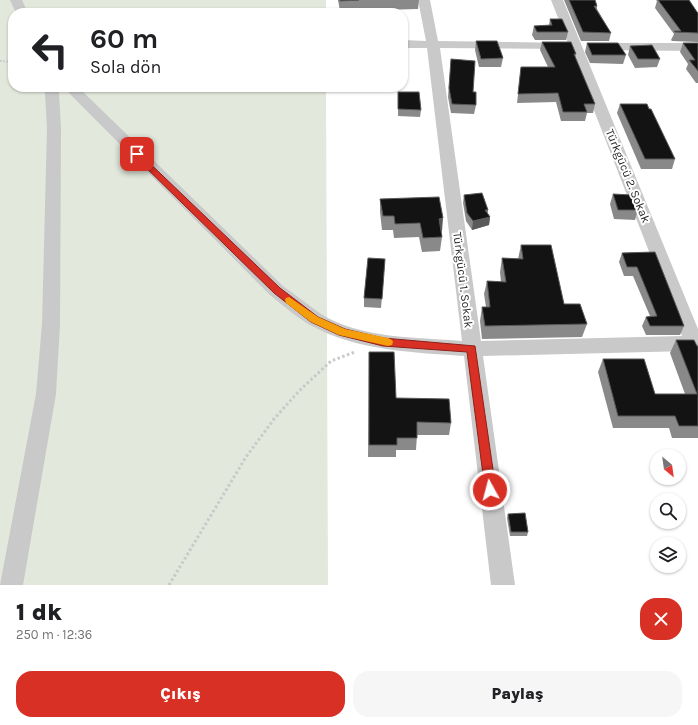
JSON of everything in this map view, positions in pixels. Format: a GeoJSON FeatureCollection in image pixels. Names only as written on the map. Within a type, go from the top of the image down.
{"type":"FeatureCollection","features":[{"type":"Feature","properties":{"kind":"street","name":"Türkgücü 1. Sokak"},"geometry":{"type":"LineString","coordinates":[[424,0],[433,45],[503,585]]}},
{"type":"Feature","properties":{"kind":"street","name":"Türkgücü 2. Sokak"},"geometry":{"type":"LineString","coordinates":[[558,0],[697,346]]}},
{"type":"Feature","properties":{"kind":"street"},"geometry":{"type":"LineString","coordinates":[[408,44],[698,47]]}},
{"type":"Feature","properties":{"kind":"street"},"geometry":{"type":"LineString","coordinates":[[11,585],[46,394],[52,324],[51,274],[54,129],[52,92]]}},
{"type":"Feature","properties":{"kind":"street"},"geometry":{"type":"LineString","coordinates":[[75,92],[131,149],[277,291],[315,319],[343,332],[383,342],[472,349],[697,346]]}},
{"type":"Feature","properties":{"kind":"path"},"geometry":{"type":"LineString","coordinates":[[169,585],[246,457],[274,419],[331,361],[383,342]]}},
{"type":"Feature","properties":{"kind":"shaded area"},"geometry":{"type":"Polygon","coordinates":[[[0,0],[326,0],[326,8],[8,8],[8,92],[326,92],[328,585],[0,585],[0,0]]]}},
{"type":"Feature","properties":{"kind":"building"},"geometry":{"type":"Polygon","coordinates":[[[569,0],[595,0],[597,6],[594,6],[611,33],[583,32],[569,0]]]}},
{"type":"Feature","properties":{"kind":"building"},"geometry":{"type":"Polygon","coordinates":[[[658,0],[689,0],[698,13],[698,33],[675,32],[674,31],[681,31],[658,0]]]}},
{"type":"Feature","properties":{"kind":"building"},"geometry":{"type":"Polygon","coordinates":[[[550,19],[562,19],[568,32],[537,32],[534,26],[552,25],[550,19]]]}},
{"type":"Feature","properties":{"kind":"building"},"geometry":{"type":"Polygon","coordinates":[[[476,41],[497,41],[503,58],[481,59],[476,41]]]}},
{"type":"Feature","properties":{"kind":"building"},"geometry":{"type":"Polygon","coordinates":[[[542,42],[571,42],[576,54],[574,54],[595,104],[584,104],[587,112],[563,112],[558,93],[518,94],[521,67],[555,67],[542,42]]]}},
{"type":"Feature","properties":{"kind":"building"},"geometry":{"type":"Polygon","coordinates":[[[587,43],[618,43],[626,55],[592,55],[587,43]]]}},
{"type":"Feature","properties":{"kind":"building"},"geometry":{"type":"Polygon","coordinates":[[[683,43],[698,43],[698,71],[689,60],[695,60],[683,43]]]}},
{"type":"Feature","properties":{"kind":"building"},"geometry":{"type":"Polygon","coordinates":[[[652,45],[660,59],[638,59],[630,46],[652,45]]]}},
{"type":"Feature","properties":{"kind":"building"},"geometry":{"type":"Polygon","coordinates":[[[451,59],[475,61],[473,92],[476,92],[476,105],[452,104],[449,88],[451,59]]]}},
{"type":"Feature","properties":{"kind":"building"},"geometry":{"type":"Polygon","coordinates":[[[398,92],[419,92],[421,110],[398,109],[398,92]]]}},
{"type":"Feature","properties":{"kind":"building"},"geometry":{"type":"Polygon","coordinates":[[[620,104],[647,104],[649,109],[651,109],[675,159],[645,159],[620,104]]]}},
{"type":"Feature","properties":{"kind":"building"},"geometry":{"type":"Polygon","coordinates":[[[482,193],[488,210],[485,210],[490,217],[473,221],[467,213],[464,195],[482,193]]]}},
{"type":"Feature","properties":{"kind":"building"},"geometry":{"type":"Polygon","coordinates":[[[613,194],[632,195],[638,210],[618,210],[613,194]]]}},
{"type":"Feature","properties":{"kind":"building"},"geometry":{"type":"Polygon","coordinates":[[[439,197],[443,218],[439,219],[442,237],[423,238],[420,223],[395,224],[394,216],[383,216],[380,199],[439,197]]]}},
{"type":"Feature","properties":{"kind":"building"},"geometry":{"type":"Polygon","coordinates":[[[521,245],[551,245],[564,304],[580,304],[587,324],[485,326],[482,307],[490,307],[487,281],[506,282],[502,258],[523,259],[521,245]]]}},
{"type":"Feature","properties":{"kind":"building"},"geometry":{"type":"Polygon","coordinates":[[[655,252],[684,326],[650,326],[646,317],[657,316],[637,267],[627,267],[622,253],[655,252]]]}},
{"type":"Feature","properties":{"kind":"building"},"geometry":{"type":"Polygon","coordinates":[[[368,258],[385,259],[382,299],[364,298],[368,258]]]}},
{"type":"Feature","properties":{"kind":"building"},"geometry":{"type":"Polygon","coordinates":[[[676,340],[694,340],[698,346],[698,426],[679,426],[675,416],[618,416],[603,359],[644,359],[655,394],[697,394],[676,340]]]}},
{"type":"Feature","properties":{"kind":"building"},"geometry":{"type":"Polygon","coordinates":[[[369,352],[394,352],[396,398],[449,399],[451,423],[417,422],[417,438],[397,438],[397,445],[369,445],[369,352]]]}},
{"type":"Feature","properties":{"kind":"building"},"geometry":{"type":"Polygon","coordinates":[[[525,513],[528,532],[511,532],[508,514],[525,513]]]}},
{"type":"Feature","properties":{"kind":"slow traffic"},"geometry":{"type":"LineString","coordinates":[[289,300],[315,319],[343,332],[388,342]]}},
{"type":"Feature","properties":{"kind":"route"},"geometry":{"type":"LineString","coordinates":[[137,154],[277,291],[315,319],[343,332],[383,342],[472,349],[490,490]]}}]}
